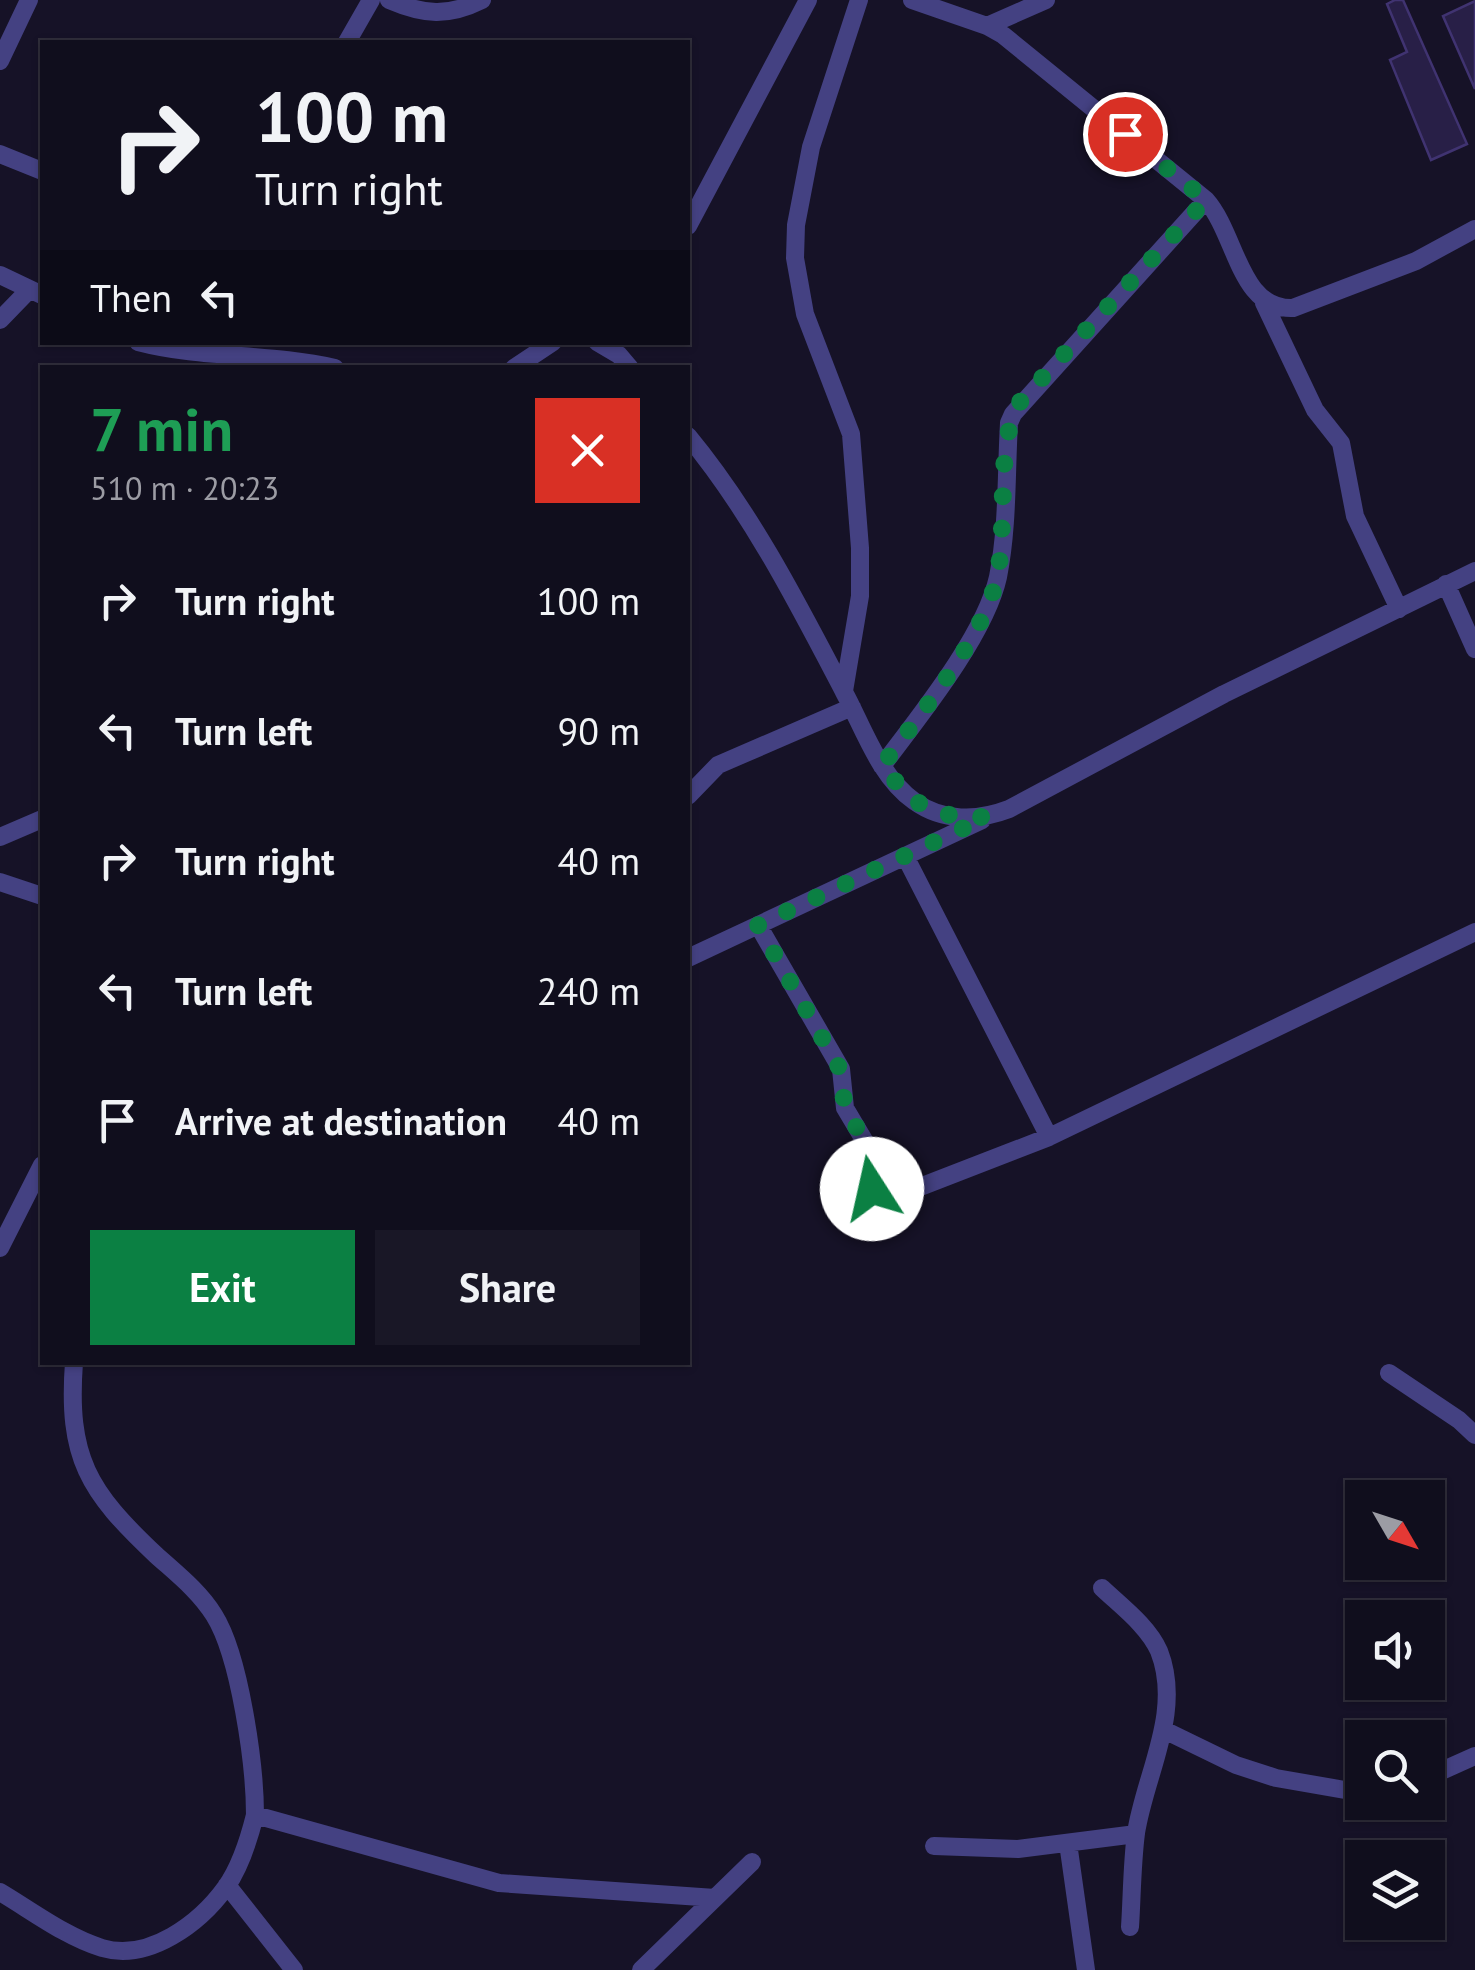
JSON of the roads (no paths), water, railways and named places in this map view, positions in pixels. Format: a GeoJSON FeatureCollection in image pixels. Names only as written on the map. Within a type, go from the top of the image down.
{"type":"FeatureCollection","features":[{"type":"Feature","properties":{"kind":"street"},"geometry":{"type":"LineString","coordinates":[[0,61],[29,0]]}},
{"type":"Feature","properties":{"kind":"street"},"geometry":{"type":"LineString","coordinates":[[348,40],[371,0]]}},
{"type":"Feature","properties":{"kind":"street"},"geometry":{"type":"LineString","coordinates":[[389,0],[416,12],[440,14],[482,0]]}},
{"type":"Feature","properties":{"kind":"street"},"geometry":{"type":"LineString","coordinates":[[690,222],[808,0]]}},
{"type":"Feature","properties":{"kind":"street"},"geometry":{"type":"LineString","coordinates":[[848,699],[860,596],[850,434],[805,314],[795,258],[800,188],[859,0]]}},
{"type":"Feature","properties":{"kind":"street"},"geometry":{"type":"LineString","coordinates":[[912,0],[987,26],[1017,46],[1206,200],[1226,229],[1253,292],[1264,303],[1314,410],[1341,443],[1354,516],[1399,609]]}},
{"type":"Feature","properties":{"kind":"street"},"geometry":{"type":"LineString","coordinates":[[987,26],[1046,0]]}},
{"type":"Feature","properties":{"kind":"street"},"geometry":{"type":"LineString","coordinates":[[0,154],[40,170]]}},
{"type":"Feature","properties":{"kind":"street"},"geometry":{"type":"LineString","coordinates":[[882,766],[938,691],[986,609],[997,580],[1008,423],[1019,403],[1206,200]]}},
{"type":"Feature","properties":{"kind":"street"},"geometry":{"type":"LineString","coordinates":[[1264,303],[1293,308],[1416,261],[1475,229]]}},
{"type":"Feature","properties":{"kind":"street"},"geometry":{"type":"LineString","coordinates":[[0,276],[36,292],[0,320]]}},
{"type":"Feature","properties":{"kind":"street"},"geometry":{"type":"LineString","coordinates":[[145,345],[179,360],[274,358],[317,365]]}},
{"type":"Feature","properties":{"kind":"street"},"geometry":{"type":"LineString","coordinates":[[518,365],[548,345]]}},
{"type":"Feature","properties":{"kind":"street"},"geometry":{"type":"LineString","coordinates":[[690,439],[737,500],[882,766],[910,798],[930,811],[956,817],[987,817]]}},
{"type":"Feature","properties":{"kind":"street"},"geometry":{"type":"LineString","coordinates":[[690,957],[1010,809],[1224,694],[1475,571]]}},
{"type":"Feature","properties":{"kind":"street"},"geometry":{"type":"LineString","coordinates":[[1446,584],[1475,649]]}},
{"type":"Feature","properties":{"kind":"street"},"geometry":{"type":"LineString","coordinates":[[690,794],[718,765],[848,699]]}},
{"type":"Feature","properties":{"kind":"street"},"geometry":{"type":"LineString","coordinates":[[0,837],[40,821]]}},
{"type":"Feature","properties":{"kind":"street"},"geometry":{"type":"LineString","coordinates":[[905,856],[1049,1138]]}},
{"type":"Feature","properties":{"kind":"street"},"geometry":{"type":"LineString","coordinates":[[0,882],[40,895]]}},
{"type":"Feature","properties":{"kind":"street"},"geometry":{"type":"LineString","coordinates":[[758,925],[840,1069],[845,1108],[864,1140],[872,1189],[877,1196],[889,1199],[1049,1138],[1475,932]]}},
{"type":"Feature","properties":{"kind":"street"},"geometry":{"type":"LineString","coordinates":[[0,1248],[40,1169]]}},
{"type":"Feature","properties":{"kind":"street"},"geometry":{"type":"LineString","coordinates":[[0,1892],[102,1948],[128,1952],[155,1945],[183,1929],[227,1885],[256,1815],[236,1670],[227,1640],[196,1591],[117,1518],[91,1484],[76,1443],[71,1402],[74,1365]]}},
{"type":"Feature","properties":{"kind":"street"},"geometry":{"type":"LineString","coordinates":[[1388,1373],[1475,1435]]}},
{"type":"Feature","properties":{"kind":"street"},"geometry":{"type":"LineString","coordinates":[[1102,1588],[1148,1633],[1157,1648],[1165,1680],[1164,1730],[1136,1834],[1130,1926]]}},
{"type":"Feature","properties":{"kind":"street"},"geometry":{"type":"LineString","coordinates":[[1164,1730],[1236,1765],[1276,1778],[1345,1789]]}},
{"type":"Feature","properties":{"kind":"street"},"geometry":{"type":"LineString","coordinates":[[1445,1769],[1475,1756]]}},
{"type":"Feature","properties":{"kind":"street"},"geometry":{"type":"LineString","coordinates":[[256,1815],[499,1882],[715,1898]]}},
{"type":"Feature","properties":{"kind":"street"},"geometry":{"type":"LineString","coordinates":[[934,1846],[1018,1849],[1136,1834]]}},
{"type":"Feature","properties":{"kind":"street"},"geometry":{"type":"LineString","coordinates":[[1068,1844],[1086,1970]]}},
{"type":"Feature","properties":{"kind":"street"},"geometry":{"type":"LineString","coordinates":[[641,1970],[752,1862]]}},
{"type":"Feature","properties":{"kind":"street"},"geometry":{"type":"LineString","coordinates":[[227,1885],[294,1970]]}}]}
